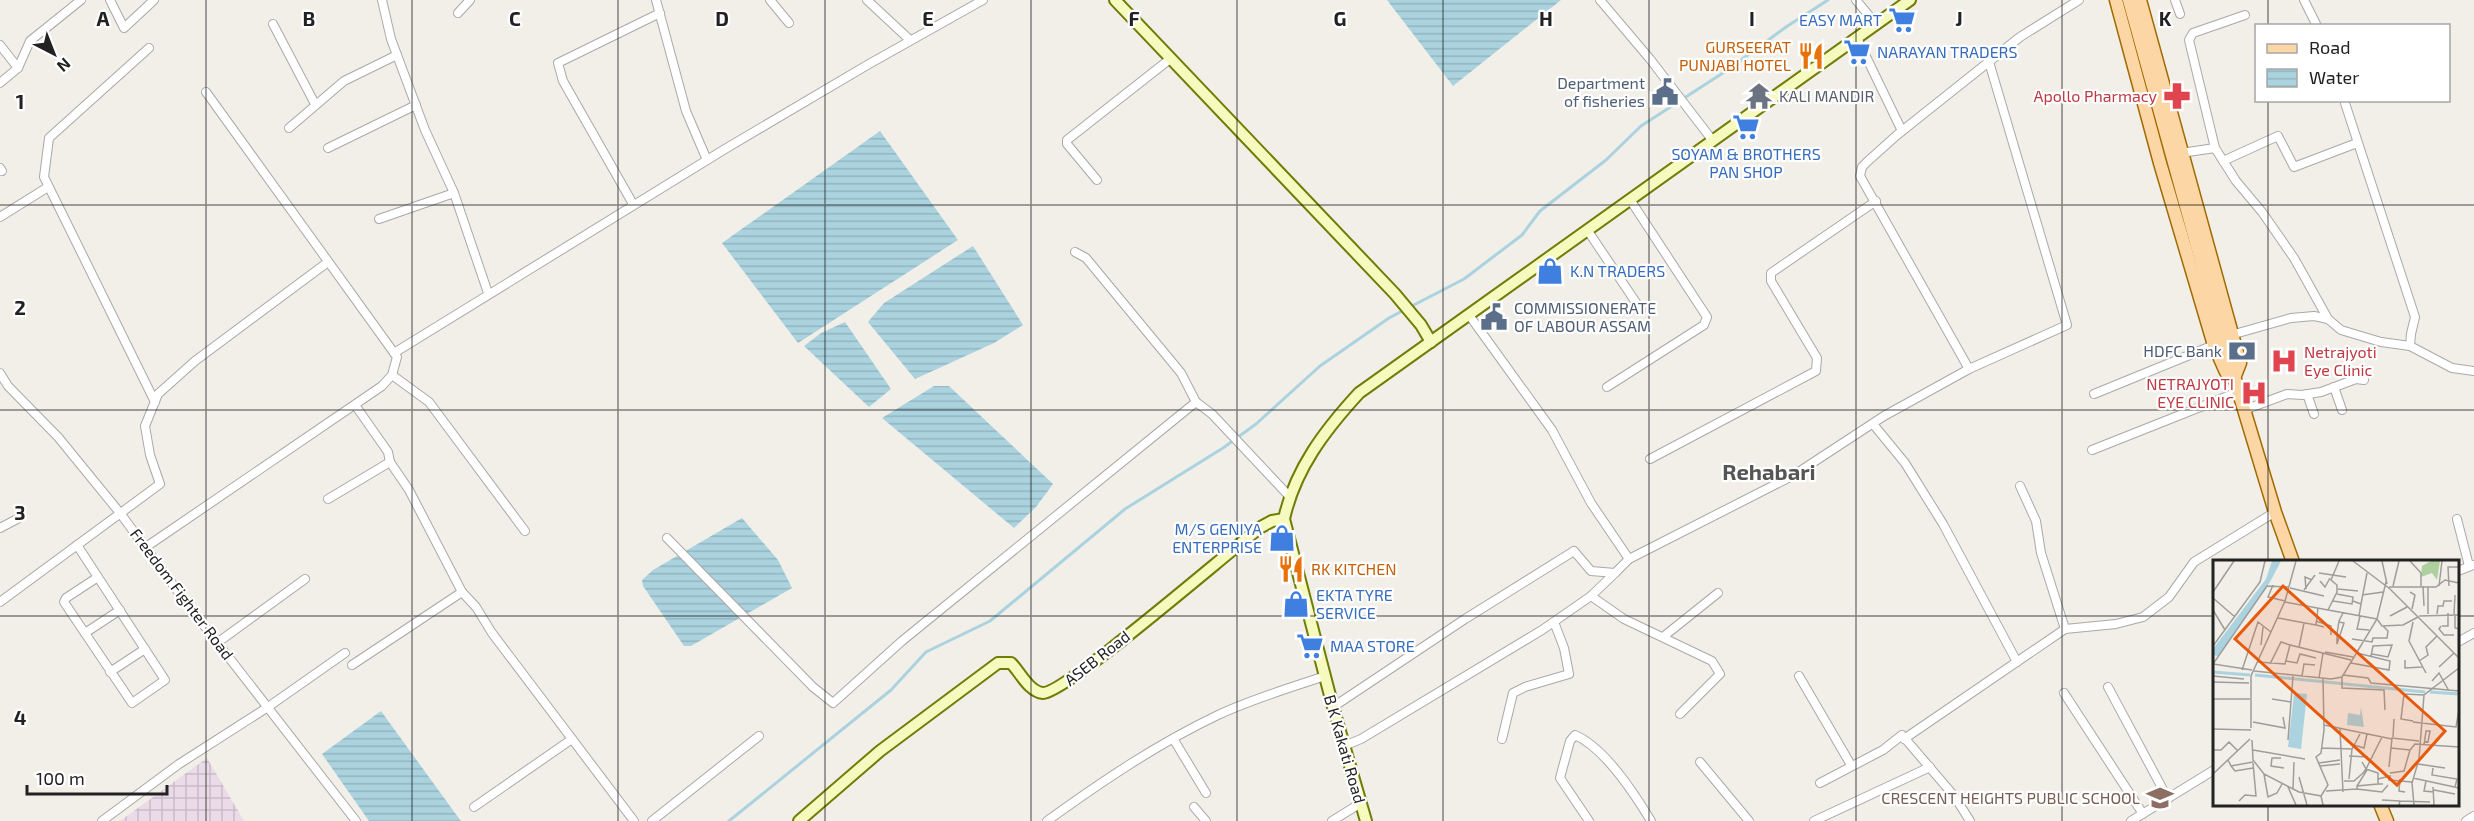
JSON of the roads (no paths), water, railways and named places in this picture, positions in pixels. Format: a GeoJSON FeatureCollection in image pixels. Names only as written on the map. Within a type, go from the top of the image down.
{"type":"FeatureCollection","features":[{"type":"Feature","properties":{"kind":"main road"},"geometry":{"type":"LineString","coordinates":[[1115,0],[1395,294],[1421,325],[1431,342]]}},
{"type":"Feature","properties":{"kind":"main road"},"geometry":{"type":"LineString","coordinates":[[1284,519],[1289,496],[1300,472],[1329,426],[1359,393],[1910,0]]}},
{"type":"Feature","properties":{"kind":"main road"},"geometry":{"type":"LineString","coordinates":[[2116,0],[2214,345],[2226,372],[2234,378]]}},
{"type":"Feature","properties":{"kind":"main road"},"geometry":{"type":"LineString","coordinates":[[2129,0],[2238,392],[2275,512],[2293,560]]}},
{"type":"Feature","properties":{"kind":"main road"},"geometry":{"type":"LineString","coordinates":[[2140,0],[2240,363],[2234,378]]}},
{"type":"Feature","properties":{"kind":"main road","name":"B K Kakati Road"},"geometry":{"type":"LineString","coordinates":[[1284,519],[1333,707],[1366,821]]}},
{"type":"Feature","properties":{"kind":"main road","name":"ASEB Road"},"geometry":{"type":"LineString","coordinates":[[799,821],[880,751],[993,667],[1001,663],[1011,663],[1033,689],[1041,693],[1055,689],[1088,667],[1261,527],[1272,521],[1284,519]]}},
{"type":"Feature","properties":{"kind":"main road"},"geometry":{"type":"LineString","coordinates":[[2381,806],[2387,821]]}},
{"type":"Feature","properties":{"kind":"street"},"geometry":{"type":"LineString","coordinates":[[0,83],[18,68],[30,41],[81,0]]}},
{"type":"Feature","properties":{"kind":"street"},"geometry":{"type":"LineString","coordinates":[[110,0],[124,28],[154,0]]}},
{"type":"Feature","properties":{"kind":"street"},"geometry":{"type":"LineString","coordinates":[[382,0],[397,55],[454,193],[488,293]]}},
{"type":"Feature","properties":{"kind":"street"},"geometry":{"type":"LineString","coordinates":[[458,13],[470,0]]}},
{"type":"Feature","properties":{"kind":"street"},"geometry":{"type":"LineString","coordinates":[[656,0],[686,111],[707,160]]}},
{"type":"Feature","properties":{"kind":"street"},"geometry":{"type":"LineString","coordinates":[[770,0],[789,23]]}},
{"type":"Feature","properties":{"kind":"street"},"geometry":{"type":"LineString","coordinates":[[867,0],[910,40]]}},
{"type":"Feature","properties":{"kind":"street"},"geometry":{"type":"LineString","coordinates":[[394,353],[633,204],[910,40],[983,0]]}},
{"type":"Feature","properties":{"kind":"street"},"geometry":{"type":"LineString","coordinates":[[1600,0],[1713,141]]}},
{"type":"Feature","properties":{"kind":"street"},"geometry":{"type":"LineString","coordinates":[[1857,0],[1876,24]]}},
{"type":"Feature","properties":{"kind":"street"},"geometry":{"type":"LineString","coordinates":[[1968,369],[1860,176],[1862,167],[1902,131],[2020,37],[2079,0]]}},
{"type":"Feature","properties":{"kind":"street"},"geometry":{"type":"LineString","coordinates":[[2175,0],[2180,14]]}},
{"type":"Feature","properties":{"kind":"street"},"geometry":{"type":"LineString","coordinates":[[2304,0],[2316,24]]}},
{"type":"Feature","properties":{"kind":"street"},"geometry":{"type":"LineString","coordinates":[[633,204],[563,81],[558,63],[660,13]]}},
{"type":"Feature","properties":{"kind":"street"},"geometry":{"type":"LineString","coordinates":[[2245,15],[2193,33],[2189,40],[2215,148],[2223,161],[2294,258],[2328,319],[2341,330],[2381,342],[2410,346],[2452,368],[2474,371]]}},
{"type":"Feature","properties":{"kind":"street"},"geometry":{"type":"LineString","coordinates":[[273,24],[315,105]]}},
{"type":"Feature","properties":{"kind":"street"},"geometry":{"type":"LineString","coordinates":[[1857,38],[1902,131]]}},
{"type":"Feature","properties":{"kind":"street"},"geometry":{"type":"LineString","coordinates":[[0,45],[18,68]]}},
{"type":"Feature","properties":{"kind":"street"},"geometry":{"type":"LineString","coordinates":[[149,48],[49,138],[44,177],[155,402]]}},
{"type":"Feature","properties":{"kind":"street"},"geometry":{"type":"LineString","coordinates":[[289,128],[344,81],[397,55]]}},
{"type":"Feature","properties":{"kind":"street"},"geometry":{"type":"LineString","coordinates":[[1097,180],[1067,144],[1067,140],[1170,59]]}},
{"type":"Feature","properties":{"kind":"street"},"geometry":{"type":"LineString","coordinates":[[1344,746],[1362,739],[1554,622],[1591,596],[1629,559],[1794,475],[1873,424],[1968,369],[2067,326],[1989,62]]}},
{"type":"Feature","properties":{"kind":"street"},"geometry":{"type":"LineString","coordinates":[[146,547],[382,386],[392,375],[397,357],[206,92]]}},
{"type":"Feature","properties":{"kind":"street"},"geometry":{"type":"LineString","coordinates":[[2345,102],[2415,317],[2410,334],[2410,346]]}},
{"type":"Feature","properties":{"kind":"street"},"geometry":{"type":"LineString","coordinates":[[328,148],[416,105]]}},
{"type":"Feature","properties":{"kind":"street"},"geometry":{"type":"LineString","coordinates":[[2223,161],[2278,136],[2294,167],[2357,143]]}},
{"type":"Feature","properties":{"kind":"street"},"geometry":{"type":"LineString","coordinates":[[2181,153],[2215,148]]}},
{"type":"Feature","properties":{"kind":"street"},"geometry":{"type":"LineString","coordinates":[[0,217],[48,187]]}},
{"type":"Feature","properties":{"kind":"street"},"geometry":{"type":"LineString","coordinates":[[379,219],[454,193]]}},
{"type":"Feature","properties":{"kind":"street"},"geometry":{"type":"LineString","coordinates":[[1607,387],[1704,325],[1707,317],[1631,201]]}},
{"type":"Feature","properties":{"kind":"street"},"geometry":{"type":"LineString","coordinates":[[1650,459],[1816,371],[1817,358],[1771,281],[1771,273],[1876,201]]}},
{"type":"Feature","properties":{"kind":"street"},"geometry":{"type":"LineString","coordinates":[[1588,231],[1641,310]]}},
{"type":"Feature","properties":{"kind":"street"},"geometry":{"type":"LineString","coordinates":[[1075,252],[1086,258],[1180,373],[1196,402],[1212,414],[1289,496]]}},
{"type":"Feature","properties":{"kind":"street"},"geometry":{"type":"LineString","coordinates":[[1,600],[160,484],[150,455],[145,426],[158,394],[195,361],[328,262]]}},
{"type":"Feature","properties":{"kind":"street"},"geometry":{"type":"LineString","coordinates":[[1469,315],[1552,430],[1591,503],[1629,559]]}},
{"type":"Feature","properties":{"kind":"street"},"geometry":{"type":"LineString","coordinates":[[2231,335],[2291,318],[2314,316],[2328,319]]}},
{"type":"Feature","properties":{"kind":"street"},"geometry":{"type":"LineString","coordinates":[[2094,394],[2214,345]]}},
{"type":"Feature","properties":{"kind":"street","name":"Freedom Fighter Road"},"geometry":{"type":"LineString","coordinates":[[0,373],[8,386],[58,437],[120,513],[217,643],[356,821]]}},
{"type":"Feature","properties":{"kind":"street"},"geometry":{"type":"LineString","coordinates":[[392,375],[429,402],[525,531]]}},
{"type":"Feature","properties":{"kind":"street"},"geometry":{"type":"LineString","coordinates":[[2244,410],[2287,394],[2307,394],[2356,379],[2364,380]]}},
{"type":"Feature","properties":{"kind":"street"},"geometry":{"type":"LineString","coordinates":[[2334,387],[2342,410]]}},
{"type":"Feature","properties":{"kind":"street"},"geometry":{"type":"LineString","coordinates":[[2092,450],[2238,392]]}},
{"type":"Feature","properties":{"kind":"street"},"geometry":{"type":"LineString","coordinates":[[2307,394],[2314,414]]}},
{"type":"Feature","properties":{"kind":"street"},"geometry":{"type":"LineString","coordinates":[[667,538],[813,687],[833,703],[902,641],[1196,402]]}},
{"type":"Feature","properties":{"kind":"street"},"geometry":{"type":"LineString","coordinates":[[355,405],[388,452],[390,462],[410,490],[462,592],[476,607],[492,633],[634,821]]}},
{"type":"Feature","properties":{"kind":"street"},"geometry":{"type":"LineString","coordinates":[[1873,424],[1905,463],[1943,524],[2017,662]]}},
{"type":"Feature","properties":{"kind":"street"},"geometry":{"type":"LineString","coordinates":[[328,499],[390,462]]}},
{"type":"Feature","properties":{"kind":"street"},"geometry":{"type":"LineString","coordinates":[[2020,486],[2036,522],[2043,560],[2065,629]]}},
{"type":"Feature","properties":{"kind":"street"},"geometry":{"type":"LineString","coordinates":[[1904,739],[2065,629],[2116,624],[2144,617],[2169,597],[2194,562],[2275,512]]}},
{"type":"Feature","properties":{"kind":"street"},"geometry":{"type":"LineString","coordinates":[[0,528],[21,517]]}},
{"type":"Feature","properties":{"kind":"street"},"geometry":{"type":"LineString","coordinates":[[2457,519],[2472,565]]}},
{"type":"Feature","properties":{"kind":"street"},"geometry":{"type":"LineString","coordinates":[[77,545],[120,610],[165,680],[132,703],[64,600],[98,577]]}},
{"type":"Feature","properties":{"kind":"street"},"geometry":{"type":"LineString","coordinates":[[1333,707],[1465,619],[1574,551],[1591,571],[1615,573]]}},
{"type":"Feature","properties":{"kind":"street"},"geometry":{"type":"LineString","coordinates":[[217,643],[305,579]]}},
{"type":"Feature","properties":{"kind":"street"},"geometry":{"type":"LineString","coordinates":[[352,665],[462,592]]}},
{"type":"Feature","properties":{"kind":"street"},"geometry":{"type":"LineString","coordinates":[[1663,637],[1718,593]]}},
{"type":"Feature","properties":{"kind":"street"},"geometry":{"type":"LineString","coordinates":[[1591,596],[1624,618],[1712,661],[1720,674],[1680,714]]}},
{"type":"Feature","properties":{"kind":"street"},"geometry":{"type":"LineString","coordinates":[[85,633],[120,610]]}},
{"type":"Feature","properties":{"kind":"street"},"geometry":{"type":"LineString","coordinates":[[1503,739],[1513,693],[1525,687],[1569,674],[1564,648],[1554,622]]}},
{"type":"Feature","properties":{"kind":"street"},"geometry":{"type":"LineString","coordinates":[[2459,641],[2474,633]]}},
{"type":"Feature","properties":{"kind":"street"},"geometry":{"type":"LineString","coordinates":[[110,672],[145,649]]}},
{"type":"Feature","properties":{"kind":"street"},"geometry":{"type":"LineString","coordinates":[[102,821],[179,764],[268,707],[345,653]]}},
{"type":"Feature","properties":{"kind":"street"},"geometry":{"type":"LineString","coordinates":[[1047,821],[1109,777],[1218,715],[1281,690],[1325,676]]}},
{"type":"Feature","properties":{"kind":"street"},"geometry":{"type":"LineString","coordinates":[[1799,676],[1851,765]]}},
{"type":"Feature","properties":{"kind":"street"},"geometry":{"type":"LineString","coordinates":[[2108,687],[2168,799]]}},
{"type":"Feature","properties":{"kind":"street"},"geometry":{"type":"LineString","coordinates":[[2064,693],[2143,816]]}},
{"type":"Feature","properties":{"kind":"street"},"geometry":{"type":"LineString","coordinates":[[1588,821],[1560,778],[1570,741],[1575,735],[1594,748],[1613,767],[1651,821]]}},
{"type":"Feature","properties":{"kind":"street"},"geometry":{"type":"LineString","coordinates":[[1820,783],[1883,750],[1902,735],[1930,767],[1970,821]]}},
{"type":"Feature","properties":{"kind":"street"},"geometry":{"type":"LineString","coordinates":[[652,821],[759,736]]}},
{"type":"Feature","properties":{"kind":"street"},"geometry":{"type":"LineString","coordinates":[[474,807],[572,739]]}},
{"type":"Feature","properties":{"kind":"street"},"geometry":{"type":"LineString","coordinates":[[1174,740],[1206,793]]}},
{"type":"Feature","properties":{"kind":"street"},"geometry":{"type":"LineString","coordinates":[[1700,762],[1749,821]]}},
{"type":"Feature","properties":{"kind":"street"},"geometry":{"type":"LineString","coordinates":[[1814,821],[1930,767]]}},
{"type":"Feature","properties":{"kind":"street"},"geometry":{"type":"LineString","coordinates":[[2131,821],[2143,816],[2213,771]]}},
{"type":"Feature","properties":{"kind":"street"},"geometry":{"type":"LineString","coordinates":[[1332,821],[1361,803]]}},
{"type":"Feature","properties":{"kind":"street"},"geometry":{"type":"LineString","coordinates":[[1194,807],[1206,821]]}},
{"type":"Feature","properties":{"kind":"street"},"geometry":{"type":"LineString","coordinates":[[2466,821],[2474,816]]}},
{"type":"Feature","properties":{"kind":"water"},"geometry":{"type":"Polygon","coordinates":[[[1387,0],[1561,0],[1453,86],[1387,0]]]}},
{"type":"Feature","properties":{"kind":"water"},"geometry":{"type":"Polygon","coordinates":[[[880,131],[958,240],[798,343],[722,243],[880,131]]]}},
{"type":"Feature","properties":{"kind":"water"},"geometry":{"type":"Polygon","coordinates":[[[973,246],[1023,325],[994,343],[915,379],[868,322],[884,303],[973,246]]]}},
{"type":"Feature","properties":{"kind":"water"},"geometry":{"type":"Polygon","coordinates":[[[845,322],[891,389],[869,407],[804,346],[821,333],[845,322]]]}},
{"type":"Feature","properties":{"kind":"water"},"geometry":{"type":"Polygon","coordinates":[[[934,386],[949,386],[1053,484],[1036,507],[1014,528],[882,418],[934,386]]]}},
{"type":"Feature","properties":{"kind":"water"},"geometry":{"type":"Polygon","coordinates":[[[742,518],[778,560],[792,588],[691,646],[684,646],[643,586],[642,580],[653,570],[742,518]]]}},
{"type":"Feature","properties":{"kind":"water"},"geometry":{"type":"Polygon","coordinates":[[[381,711],[461,821],[369,821],[322,754],[381,711]]]}},
{"type":"Feature","properties":{"kind":"waterway"},"geometry":{"type":"LineString","coordinates":[[1410,307],[1464,279],[1522,235],[1540,211],[1606,160],[1641,126],[1726,71],[1786,27],[1828,0]]}},
{"type":"Feature","properties":{"kind":"waterway"},"geometry":{"type":"LineString","coordinates":[[729,821],[891,690],[926,652],[990,621],[1125,509],[1223,448],[1256,424],[1320,366],[1404,310]]}},
{"type":"Feature","properties":{"kind":"place","name":"EASY MART"},"geometry":{"type":"Point","coordinates":[1902,20]}},
{"type":"Feature","properties":{"kind":"place","name":"NARAYAN TRADERS"},"geometry":{"type":"Point","coordinates":[1857,52]}},
{"type":"Feature","properties":{"kind":"place","name":"GURSEERAT PUNJABI HOTEL"},"geometry":{"type":"Point","coordinates":[1811,56]}},
{"type":"Feature","properties":{"kind":"place","name":"Department of fisheries"},"geometry":{"type":"Point","coordinates":[1665,92]}},
{"type":"Feature","properties":{"kind":"place","name":"KALI MANDIR"},"geometry":{"type":"Point","coordinates":[1759,96]}},
{"type":"Feature","properties":{"kind":"place","name":"Apollo Pharmacy"},"geometry":{"type":"Point","coordinates":[2177,96]}},
{"type":"Feature","properties":{"kind":"place","name":"SOYAM & BROTHERS PAN SHOP"},"geometry":{"type":"Point","coordinates":[1746,127]}},
{"type":"Feature","properties":{"kind":"place","name":"K.N TRADERS"},"geometry":{"type":"Point","coordinates":[1550,271]}},
{"type":"Feature","properties":{"kind":"place","name":"COMMISSIONERATE OF LABOUR ASSAM"},"geometry":{"type":"Point","coordinates":[1494,317]}},
{"type":"Feature","properties":{"kind":"place","name":"HDFC Bank"},"geometry":{"type":"Point","coordinates":[2242,351]}},
{"type":"Feature","properties":{"kind":"place","name":"Netrajyoti Eye Clinic"},"geometry":{"type":"Point","coordinates":[2284,361]}},
{"type":"Feature","properties":{"kind":"place","name":"NETRAJYOTI EYE CLINIC"},"geometry":{"type":"Point","coordinates":[2254,393]}},
{"type":"Feature","properties":{"kind":"place","name":"M/S GENIYA ENTERPRISE"},"geometry":{"type":"Point","coordinates":[1282,538]}},
{"type":"Feature","properties":{"kind":"place","name":"RK KITCHEN"},"geometry":{"type":"Point","coordinates":[1291,569]}},
{"type":"Feature","properties":{"kind":"place","name":"EKTA TYRE SERVICE"},"geometry":{"type":"Point","coordinates":[1296,604]}},
{"type":"Feature","properties":{"kind":"place","name":"MAA STORE"},"geometry":{"type":"Point","coordinates":[1310,646]}},
{"type":"Feature","properties":{"kind":"place","name":"CRESCENT HEIGHTS PUBLIC SCHOOL"},"geometry":{"type":"Point","coordinates":[2160,798]}},
{"type":"Feature","properties":{"kind":"district","name":"Rehabari"},"geometry":{"type":"Point","coordinates":[1769,472]}}]}
